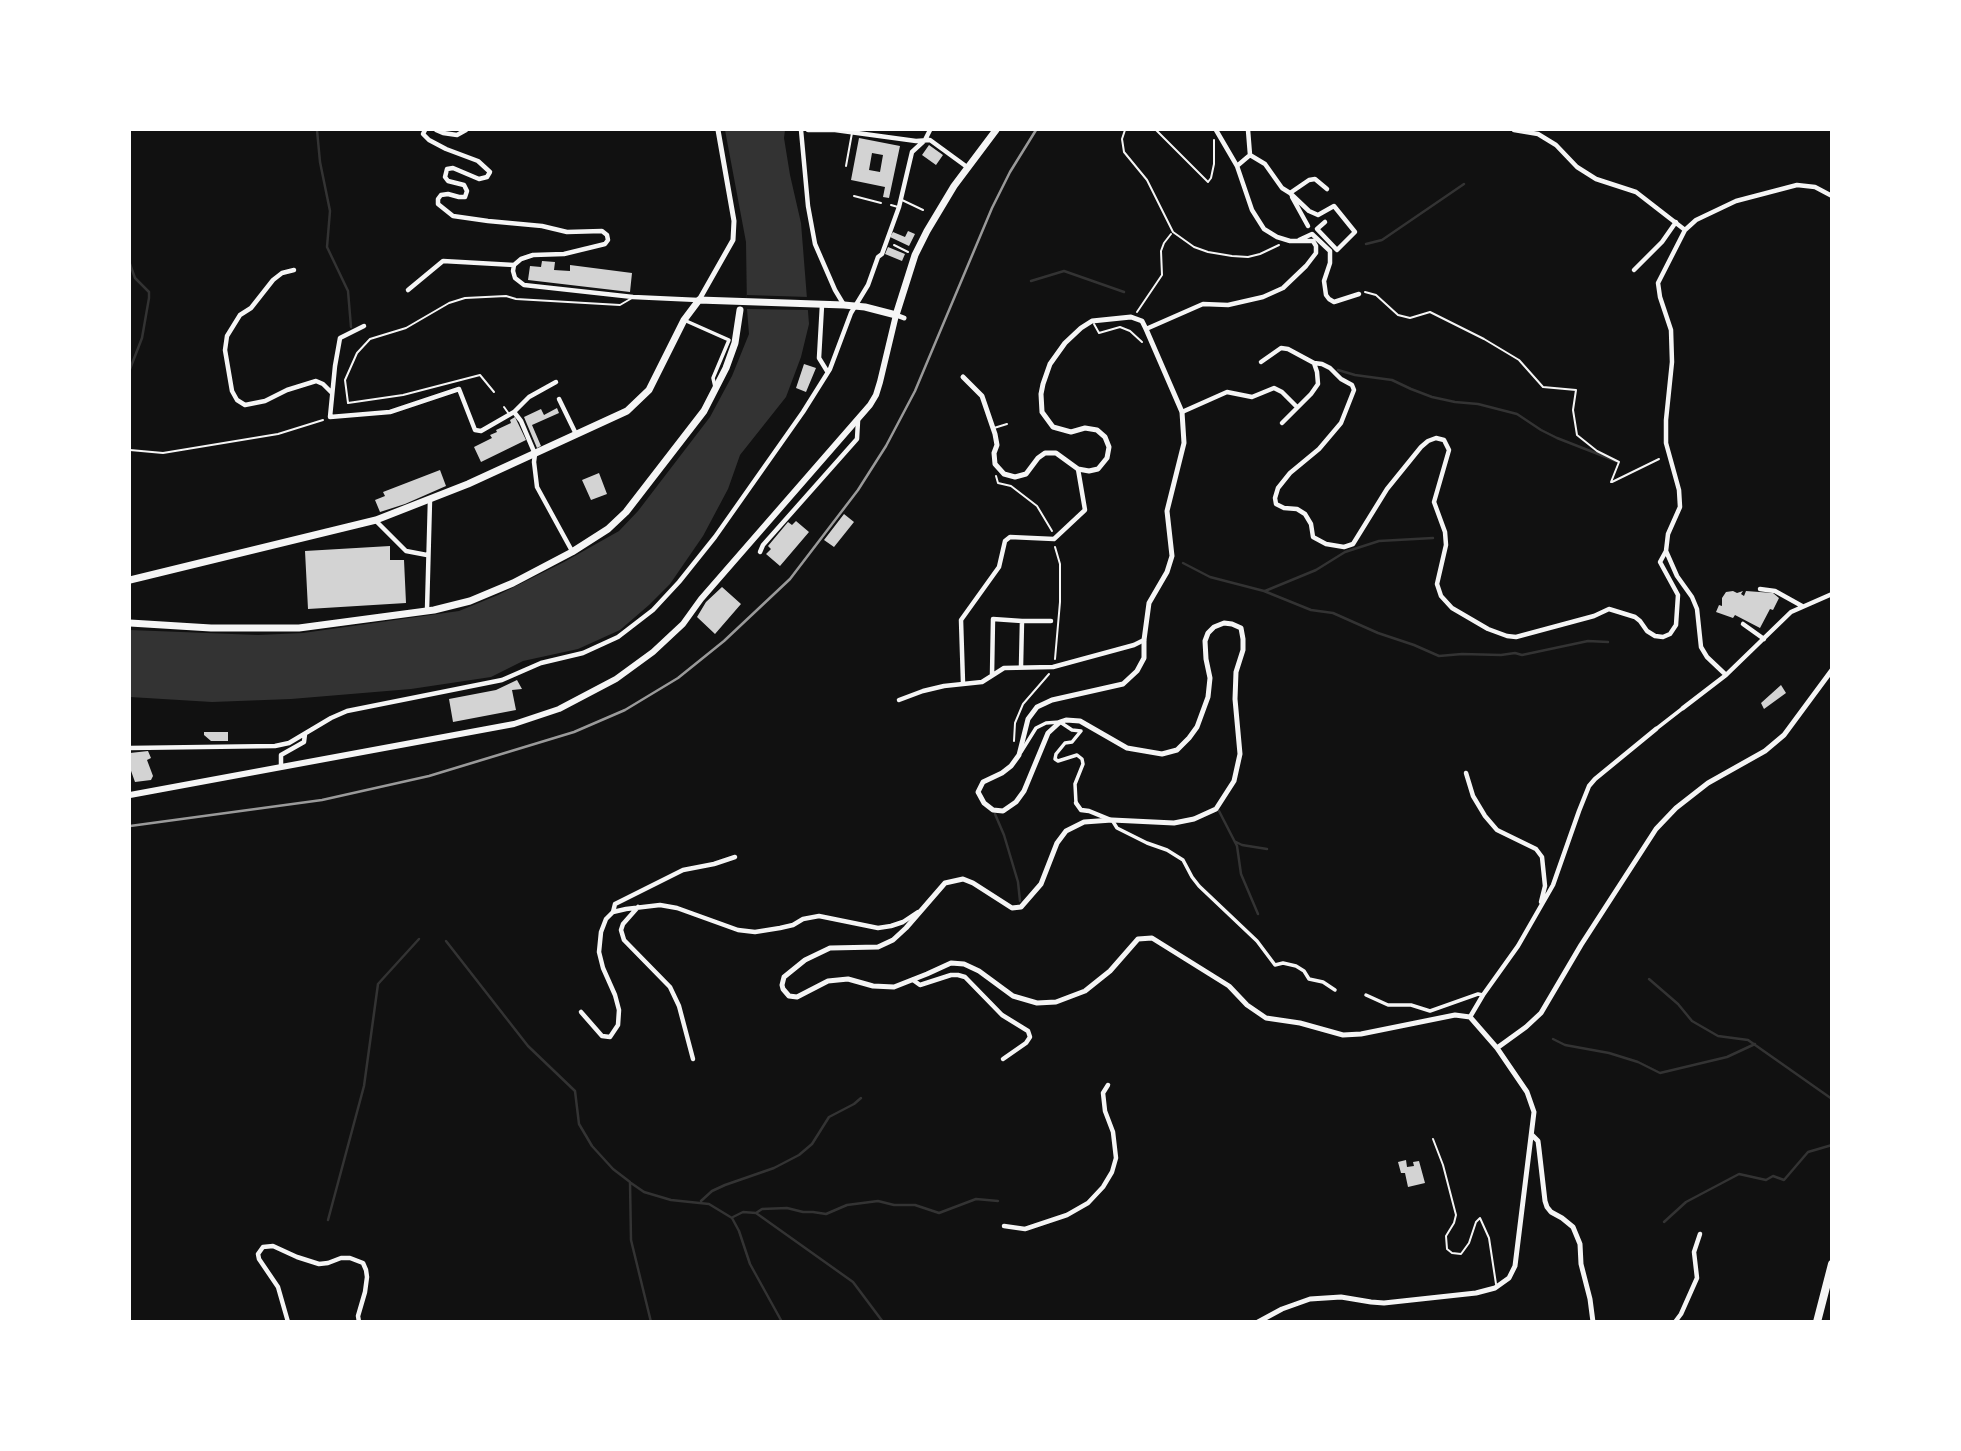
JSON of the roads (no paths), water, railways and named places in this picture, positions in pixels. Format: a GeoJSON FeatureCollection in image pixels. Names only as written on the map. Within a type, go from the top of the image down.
{"type":"FeatureCollection","features":[{"type":"Feature","properties":{"kind":"highway"},"geometry":{"type":"LineString","coordinates":[[1817,1321],[1832,1264]]}},
{"type":"Feature","properties":{"kind":"main road"},"geometry":{"type":"LineString","coordinates":[[130,794],[527,720],[577,701],[616,679],[653,652],[683,624],[701,599],[858,420],[876,395],[915,256],[927,231],[967,167],[996,130]]}},
{"type":"Feature","properties":{"kind":"main road"},"geometry":{"type":"LineString","coordinates":[[130,580],[376,520],[535,454],[627,411],[649,390],[684,320],[699,300],[844,305],[864,307],[900,317]]}},
{"type":"Feature","properties":{"kind":"main road"},"geometry":{"type":"LineString","coordinates":[[725,300],[740,310]]}},
{"type":"Feature","properties":{"kind":"main road"},"geometry":{"type":"LineString","coordinates":[[130,623],[211,628],[299,628],[427,611],[470,601],[513,583],[572,552],[607,529],[626,512],[704,411],[726,368],[735,343],[740,310],[747,301]]}},
{"type":"Feature","properties":{"kind":"street"},"geometry":{"type":"LineString","coordinates":[[408,290],[443,261],[514,265],[521,258],[564,254],[605,244],[608,240],[602,231],[566,232],[542,226],[453,216],[438,204],[438,199],[447,194],[465,197],[467,191],[464,185],[448,181],[445,177],[447,169],[453,168],[479,179],[487,177],[490,172],[478,162],[429,140],[423,134],[425,130]]}},
{"type":"Feature","properties":{"kind":"street"},"geometry":{"type":"LineString","coordinates":[[436,130],[457,135],[466,130]]}},
{"type":"Feature","properties":{"kind":"street"},"geometry":{"type":"LineString","coordinates":[[514,265],[515,278],[524,285],[633,297],[699,300],[733,240],[734,221],[718,130]]}},
{"type":"Feature","properties":{"kind":"street"},"geometry":{"type":"LineString","coordinates":[[801,130],[808,206],[815,244],[844,305]]}},
{"type":"Feature","properties":{"kind":"street"},"geometry":{"type":"LineString","coordinates":[[808,130],[916,141],[930,140],[967,167]]}},
{"type":"Feature","properties":{"kind":"street"},"geometry":{"type":"LineString","coordinates":[[130,748],[275,746],[289,743],[331,718],[363,706],[502,680],[541,663],[583,653],[618,637],[653,610],[715,537],[803,412],[828,370],[850,313],[868,285],[878,257],[882,254],[902,201],[912,152],[925,140],[930,130]]}},
{"type":"Feature","properties":{"kind":"street"},"geometry":{"type":"LineString","coordinates":[[1146,329],[1203,304],[1228,304],[1263,297],[1283,288],[1316,253],[1317,246],[1313,240],[1290,241],[1277,237],[1258,222],[1237,166],[1216,130]]}},
{"type":"Feature","properties":{"kind":"street"},"geometry":{"type":"LineString","coordinates":[[1248,130],[1250,155]]}},
{"type":"Feature","properties":{"kind":"street"},"geometry":{"type":"LineString","coordinates":[[1514,130],[1538,134],[1556,145],[1577,167],[1596,179],[1636,192],[1685,230]]}},
{"type":"Feature","properties":{"kind":"street"},"geometry":{"type":"LineString","coordinates":[[1237,166],[1250,155]]}},
{"type":"Feature","properties":{"kind":"street"},"geometry":{"type":"LineString","coordinates":[[1250,155],[1265,164],[1282,188],[1309,211],[1318,215],[1334,206],[1355,232],[1337,250],[1317,229],[1325,222]]}},
{"type":"Feature","properties":{"kind":"street"},"geometry":{"type":"LineString","coordinates":[[1290,193],[1315,179],[1327,189]]}},
{"type":"Feature","properties":{"kind":"street"},"geometry":{"type":"LineString","coordinates":[[1261,362],[1281,348],[1288,349],[1330,368],[1352,385],[1354,390],[1341,423],[1319,449],[1290,474],[1278,488],[1275,498],[1276,504],[1297,509],[1305,514],[1311,524],[1313,537],[1326,544],[1344,547],[1353,544],[1387,489],[1421,447],[1428,440],[1444,440],[1449,450],[1434,502],[1445,532],[1446,545],[1437,584],[1441,596],[1452,608],[1488,629],[1507,636],[1516,637],[1594,616],[1609,609],[1635,617],[1655,636],[1670,634],[1676,625],[1678,595],[1660,562],[1680,507],[1679,490],[1666,443],[1665,420],[1672,362],[1671,330],[1658,283],[1685,230],[1696,220],[1736,201],[1797,186],[1815,187],[1832,196]]}},
{"type":"Feature","properties":{"kind":"street"},"geometry":{"type":"LineString","coordinates":[[1290,193],[1308,226]]}},
{"type":"Feature","properties":{"kind":"street"},"geometry":{"type":"LineString","coordinates":[[1634,270],[1662,242],[1676,222]]}},
{"type":"Feature","properties":{"kind":"street"},"geometry":{"type":"LineString","coordinates":[[1297,240],[1312,234],[1330,251],[1330,263],[1324,281],[1329,299],[1334,302],[1359,294]]}},
{"type":"Feature","properties":{"kind":"street"},"geometry":{"type":"LineString","coordinates":[[294,270],[282,273],[273,280],[232,325],[225,349],[233,391],[237,400],[244,405],[265,401],[287,390],[316,381],[332,393]]}},
{"type":"Feature","properties":{"kind":"street"},"geometry":{"type":"LineString","coordinates":[[822,305],[819,358],[828,370]]}},
{"type":"Feature","properties":{"kind":"street"},"geometry":{"type":"LineString","coordinates":[[963,377],[982,397],[997,445],[994,453],[995,464],[1004,474],[1015,477],[1026,474],[1045,453],[1056,453],[1078,469],[1088,471],[1098,468],[1108,458],[1109,447],[1105,437],[1097,430],[1085,428],[1071,432],[1053,427],[1042,412],[1041,394],[1050,365],[1065,344],[1092,321],[1132,317],[1142,321],[1182,412],[1184,443],[1167,512],[1172,556],[1167,572],[1149,603],[1144,658],[1137,671],[1123,684],[1052,700],[1037,707],[1028,719],[1019,755]]}},
{"type":"Feature","properties":{"kind":"street"},"geometry":{"type":"LineString","coordinates":[[684,320],[729,340],[713,378],[715,389]]}},
{"type":"Feature","properties":{"kind":"street"},"geometry":{"type":"LineString","coordinates":[[364,326],[340,338],[330,418],[390,412],[459,389],[475,430],[481,431],[556,382]]}},
{"type":"Feature","properties":{"kind":"street"},"geometry":{"type":"LineString","coordinates":[[1282,424],[1318,384],[1314,363]]}},
{"type":"Feature","properties":{"kind":"street"},"geometry":{"type":"LineString","coordinates":[[1182,412],[1227,392],[1252,397],[1274,388],[1297,407]]}},
{"type":"Feature","properties":{"kind":"street"},"geometry":{"type":"LineString","coordinates":[[559,399],[576,435]]}},
{"type":"Feature","properties":{"kind":"street"},"geometry":{"type":"LineString","coordinates":[[512,413],[521,421],[535,454],[537,487],[572,552]]}},
{"type":"Feature","properties":{"kind":"street"},"geometry":{"type":"LineString","coordinates":[[760,552],[763,545],[857,439],[858,420]]}},
{"type":"Feature","properties":{"kind":"street"},"geometry":{"type":"LineString","coordinates":[[963,683],[961,621],[999,567],[1005,541],[1010,537],[1054,539],[1085,510],[1078,469]]}},
{"type":"Feature","properties":{"kind":"street"},"geometry":{"type":"LineString","coordinates":[[427,611],[430,499]]}},
{"type":"Feature","properties":{"kind":"street"},"geometry":{"type":"LineString","coordinates":[[1670,509],[1674,519]]}},
{"type":"Feature","properties":{"kind":"street"},"geometry":{"type":"LineString","coordinates":[[376,520],[406,551],[427,555]]}},
{"type":"Feature","properties":{"kind":"street"},"geometry":{"type":"LineString","coordinates":[[1666,551],[1677,576],[1698,608],[1701,647],[1707,657],[1726,675]]}},
{"type":"Feature","properties":{"kind":"street"},"geometry":{"type":"LineString","coordinates":[[1760,589],[1775,592],[1803,607]]}},
{"type":"Feature","properties":{"kind":"street"},"geometry":{"type":"LineString","coordinates":[[1470,1017],[1518,946],[1553,885],[1589,786],[1656,729],[1726,675],[1791,612],[1832,594]]}},
{"type":"Feature","properties":{"kind":"street"},"geometry":{"type":"LineString","coordinates":[[992,675],[993,619],[1051,621]]}},
{"type":"Feature","properties":{"kind":"street"},"geometry":{"type":"LineString","coordinates":[[1021,666],[1022,621]]}},
{"type":"Feature","properties":{"kind":"street"},"geometry":{"type":"LineString","coordinates":[[1060,722],[1048,733],[1024,790],[1016,802],[1003,811],[993,810],[984,803],[978,792],[984,782],[1011,766],[1036,728],[1046,723],[1060,722],[1080,721],[1127,748],[1162,754],[1177,750],[1197,727],[1208,696],[1210,678],[1205,641],[1208,633],[1224,623],[1241,628],[1243,650],[1236,672],[1235,699],[1240,754],[1234,781],[1216,809],[1194,819],[1174,823],[1112,820],[1084,822],[1066,831],[1058,843],[1041,884],[1021,907],[1012,908],[963,879],[945,883],[893,940],[878,947],[830,948],[805,960],[784,976],[782,985],[785,993],[797,997],[828,981],[848,979],[873,986],[894,987],[951,962],[979,971],[1013,996],[1037,1003],[1056,1002],[1085,992],[1110,971],[1138,939],[1152,938],[1229,986],[1247,1005],[1266,1018],[1300,1023],[1343,1035],[1361,1034],[1455,1015],[1470,1017],[1497,1048],[1527,1092],[1534,1112],[1515,1266],[1509,1278],[1496,1287],[1476,1293],[1384,1303],[1341,1297],[1310,1300],[1282,1309],[1258,1321]]}},
{"type":"Feature","properties":{"kind":"street"},"geometry":{"type":"LineString","coordinates":[[1742,624],[1763,639]]}},
{"type":"Feature","properties":{"kind":"street"},"geometry":{"type":"LineString","coordinates":[[899,700],[923,691],[982,682],[1004,668],[1053,667],[1144,640]]}},
{"type":"Feature","properties":{"kind":"street"},"geometry":{"type":"LineString","coordinates":[[1497,1048],[1541,1013],[1581,945],[1656,829],[1676,808],[1708,783],[1765,751],[1784,735],[1832,670]]}},
{"type":"Feature","properties":{"kind":"street"},"geometry":{"type":"LineString","coordinates":[[1060,722],[1072,730],[1081,731],[1072,742],[1065,743],[1056,754],[1055,760],[1077,755],[1082,758],[1083,764],[1075,784],[1076,803],[1081,810],[1112,820],[1117,828],[1184,860],[1199,886],[1257,941],[1275,965],[1296,966],[1304,971],[1309,979],[1323,982],[1335,990]]}},
{"type":"Feature","properties":{"kind":"street"},"geometry":{"type":"LineString","coordinates":[[281,767],[281,755],[304,742],[305,734]]}},
{"type":"Feature","properties":{"kind":"street"},"geometry":{"type":"LineString","coordinates":[[1466,773],[1473,796],[1497,830],[1536,849],[1542,857],[1545,886],[1539,909]]}},
{"type":"Feature","properties":{"kind":"street"},"geometry":{"type":"LineString","coordinates":[[580,1012],[602,1035],[610,1037],[618,1026],[619,1010],[603,968],[600,951],[601,932],[615,904],[683,870],[735,857]]}},
{"type":"Feature","properties":{"kind":"street"},"geometry":{"type":"LineString","coordinates":[[613,912],[639,906],[660,905],[677,908],[738,930],[755,932],[793,925],[803,919],[818,916],[866,927],[891,926],[903,922],[922,909]]}},
{"type":"Feature","properties":{"kind":"street"},"geometry":{"type":"LineString","coordinates":[[639,906],[621,930],[624,940],[670,987],[679,1006],[694,1059]]}},
{"type":"Feature","properties":{"kind":"street"},"geometry":{"type":"LineString","coordinates":[[913,980],[920,985],[951,975],[965,978],[1002,1014],[1028,1031],[1030,1037],[1026,1042],[1003,1059]]}},
{"type":"Feature","properties":{"kind":"street"},"geometry":{"type":"LineString","coordinates":[[1366,995],[1388,1005],[1411,1005],[1430,1011],[1478,994],[1483,995]]}},
{"type":"Feature","properties":{"kind":"street"},"geometry":{"type":"LineString","coordinates":[[1004,1226],[1025,1229],[1067,1216],[1088,1203],[1103,1187],[1116,1158],[1113,1132],[1102,1093],[1108,1085]]}},
{"type":"Feature","properties":{"kind":"street"},"geometry":{"type":"LineString","coordinates":[[1532,1135],[1538,1141],[1547,1207],[1573,1227],[1580,1244],[1581,1264],[1591,1298],[1593,1321]]}},
{"type":"Feature","properties":{"kind":"street"},"geometry":{"type":"LineString","coordinates":[[1675,1321],[1681,1314],[1697,1278],[1694,1252],[1700,1234]]}},
{"type":"Feature","properties":{"kind":"street"},"geometry":{"type":"LineString","coordinates":[[288,1321],[278,1287],[259,1259],[258,1254],[263,1247],[273,1246],[319,1264],[328,1264],[341,1258],[359,1261],[366,1270],[367,1277],[359,1321]]}},
{"type":"Feature","properties":{"kind":"lane"},"geometry":{"type":"LineString","coordinates":[[846,166],[852,133]]}},
{"type":"Feature","properties":{"kind":"lane"},"geometry":{"type":"LineString","coordinates":[[854,196],[881,203]]}},
{"type":"Feature","properties":{"kind":"lane"},"geometry":{"type":"LineString","coordinates":[[902,201],[923,210]]}},
{"type":"Feature","properties":{"kind":"lane"},"geometry":{"type":"LineString","coordinates":[[891,205],[899,207]]}},
{"type":"Feature","properties":{"kind":"lane"},"geometry":{"type":"LineString","coordinates":[[494,392],[480,375],[403,396],[348,403],[345,380],[357,353],[370,339],[406,328],[457,300],[506,296],[516,299],[620,305],[633,297]]}},
{"type":"Feature","properties":{"kind":"lane"},"geometry":{"type":"LineString","coordinates":[[1092,321],[1099,333],[1120,327],[1130,331],[1142,342]]}},
{"type":"Feature","properties":{"kind":"lane"},"geometry":{"type":"LineString","coordinates":[[504,407],[512,413]]}},
{"type":"Feature","properties":{"kind":"lane"},"geometry":{"type":"LineString","coordinates":[[993,428],[1007,424]]}},
{"type":"Feature","properties":{"kind":"lane"},"geometry":{"type":"LineString","coordinates":[[1433,1139],[1456,1215],[1446,1236],[1447,1249],[1461,1254],[1480,1218],[1489,1238],[1496,1287]]}},
{"type":"Feature","properties":{"kind":"waterway"},"geometry":{"type":"LineString","coordinates":[[317,130],[320,162],[330,211],[327,247],[348,291],[351,327]]}},
{"type":"Feature","properties":{"kind":"waterway"},"geometry":{"type":"LineString","coordinates":[[1366,244],[1382,240],[1464,184]]}},
{"type":"Feature","properties":{"kind":"waterway"},"geometry":{"type":"LineString","coordinates":[[130,264],[135,278],[149,292],[142,338],[130,369]]}},
{"type":"Feature","properties":{"kind":"waterway"},"geometry":{"type":"LineString","coordinates":[[1031,281],[1064,271],[1124,292]]}},
{"type":"Feature","properties":{"kind":"waterway"},"geometry":{"type":"LineString","coordinates":[[1338,370],[1392,380],[1432,397],[1478,404],[1517,414],[1557,438],[1616,461]]}},
{"type":"Feature","properties":{"kind":"waterway"},"geometry":{"type":"LineString","coordinates":[[1265,591],[1316,570],[1345,552],[1379,541],[1433,538]]}},
{"type":"Feature","properties":{"kind":"waterway"},"geometry":{"type":"LineString","coordinates":[[1183,563],[1210,577],[1264,591],[1311,610],[1333,613],[1439,656],[1522,655],[1588,641],[1608,642]]}},
{"type":"Feature","properties":{"kind":"waterway"},"geometry":{"type":"LineString","coordinates":[[1219,811],[1237,846],[1241,874],[1258,914]]}},
{"type":"Feature","properties":{"kind":"waterway"},"geometry":{"type":"LineString","coordinates":[[995,814],[1018,882],[1020,901]]}},
{"type":"Feature","properties":{"kind":"waterway"},"geometry":{"type":"LineString","coordinates":[[1236,842],[1267,849]]}},
{"type":"Feature","properties":{"kind":"waterway"},"geometry":{"type":"LineString","coordinates":[[328,1220],[364,1086],[378,984],[419,939]]}},
{"type":"Feature","properties":{"kind":"waterway"},"geometry":{"type":"LineString","coordinates":[[446,941],[528,1046],[575,1091],[579,1124],[592,1146],[613,1169],[630,1182],[631,1240],[651,1322]]}},
{"type":"Feature","properties":{"kind":"waterway"},"geometry":{"type":"LineString","coordinates":[[1649,979],[1678,1004],[1692,1021],[1718,1036],[1748,1040],[1832,1099]]}},
{"type":"Feature","properties":{"kind":"waterway"},"geometry":{"type":"LineString","coordinates":[[1553,1039],[1565,1045],[1609,1053],[1638,1062],[1660,1073],[1727,1057],[1755,1044]]}},
{"type":"Feature","properties":{"kind":"waterway"},"geometry":{"type":"LineString","coordinates":[[701,1201],[712,1191],[774,1168],[799,1155],[812,1144],[829,1117],[861,1098]]}},
{"type":"Feature","properties":{"kind":"waterway"},"geometry":{"type":"LineString","coordinates":[[1664,1222],[1686,1202],[1739,1174],[1766,1180],[1773,1176],[1784,1180],[1808,1152],[1832,1145]]}},
{"type":"Feature","properties":{"kind":"waterway"},"geometry":{"type":"LineString","coordinates":[[631,1183],[644,1192],[671,1200],[709,1204],[732,1218],[750,1264],[782,1322]]}},
{"type":"Feature","properties":{"kind":"waterway"},"geometry":{"type":"LineString","coordinates":[[756,1213],[762,1209],[787,1208],[826,1214],[847,1205],[878,1201],[894,1205],[915,1205],[939,1213],[976,1199],[998,1201]]}},
{"type":"Feature","properties":{"kind":"waterway"},"geometry":{"type":"LineString","coordinates":[[733,1217],[743,1212],[756,1213],[853,1282],[883,1322]]}},
{"type":"Feature","properties":{"kind":"railway"},"geometry":{"type":"LineString","coordinates":[[130,826],[322,800],[429,776],[574,732],[625,710],[678,678],[724,641],[790,579],[858,490],[886,446],[915,391],[992,208],[1036,130]]}}]}
